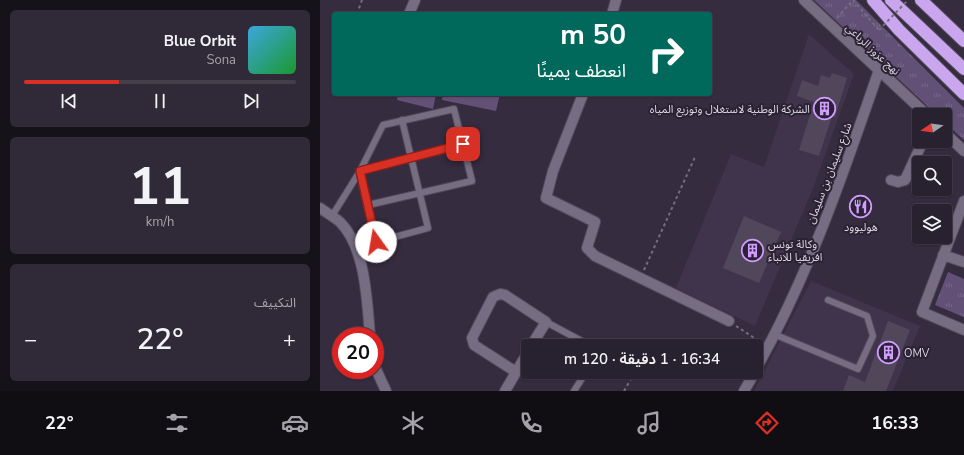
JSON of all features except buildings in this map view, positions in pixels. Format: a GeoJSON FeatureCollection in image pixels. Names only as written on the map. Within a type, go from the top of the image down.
{"type":"FeatureCollection","features":[{"type":"Feature","properties":{"kind":"highway"},"geometry":{"type":"LineString","coordinates":[[873,0],[899,30],[964,94]]}},
{"type":"Feature","properties":{"kind":"highway"},"geometry":{"type":"LineString","coordinates":[[891,0],[964,69]]}},
{"type":"Feature","properties":{"kind":"highway"},"geometry":{"type":"LineString","coordinates":[[921,0],[964,41]]}},
{"type":"Feature","properties":{"kind":"street"},"geometry":{"type":"LineString","coordinates":[[410,12],[415,0]]}},
{"type":"Feature","properties":{"kind":"street"},"geometry":{"type":"LineString","coordinates":[[613,12],[616,0]]}},
{"type":"Feature","properties":{"kind":"street","name":"نهج عزوز الرباعي"},"geometry":{"type":"LineString","coordinates":[[804,0],[920,108]]}},
{"type":"Feature","properties":{"kind":"street","name":"شارع سليمان بن سليمان"},"geometry":{"type":"LineString","coordinates":[[763,357],[776,335],[836,194],[879,70]]}},
{"type":"Feature","properties":{"kind":"street"},"geometry":{"type":"LineString","coordinates":[[582,96],[553,171],[546,197],[595,222],[588,242],[587,248],[589,252],[729,321]]}},
{"type":"Feature","properties":{"kind":"street"},"geometry":{"type":"LineString","coordinates":[[952,140],[964,151]]}},
{"type":"Feature","properties":{"kind":"street"},"geometry":{"type":"LineString","coordinates":[[891,180],[898,182],[905,180],[920,148]]}},
{"type":"Feature","properties":{"kind":"street"},"geometry":{"type":"LineString","coordinates":[[964,202],[922,312],[964,330]]}},
{"type":"Feature","properties":{"kind":"street"},"geometry":{"type":"LineString","coordinates":[[320,208],[332,216],[347,231],[357,250],[367,302],[369,327]]}},
{"type":"Feature","properties":{"kind":"street"},"geometry":{"type":"LineString","coordinates":[[943,255],[964,262]]}},
{"type":"Feature","properties":{"kind":"street"},"geometry":{"type":"LineString","coordinates":[[516,372],[474,345],[472,342],[472,338],[493,297],[500,294],[505,296],[546,322],[535,339]]}},
{"type":"Feature","properties":{"kind":"street"},"geometry":{"type":"LineString","coordinates":[[505,391],[521,364]]}},
{"type":"Feature","properties":{"kind":"street"},"geometry":{"type":"LineString","coordinates":[[380,379],[386,391]]}},
{"type":"Feature","properties":{"kind":"street","name":"شارع سليمان بن سليمان"},"geometry":{"type":"LineString","coordinates":[[744,391],[751,379]]}},
{"type":"Feature","properties":{"kind":"lane"},"geometry":{"type":"LineString","coordinates":[[332,216],[360,171],[383,125],[454,109],[472,181],[368,205]]}},
{"type":"Feature","properties":{"kind":"lane"},"geometry":{"type":"LineString","coordinates":[[357,250],[376,242],[428,228],[402,120]]}},
{"type":"Feature","properties":{"kind":"lane"},"geometry":{"type":"LineString","coordinates":[[360,171],[463,144]]}},
{"type":"Feature","properties":{"kind":"lane"},"geometry":{"type":"LineString","coordinates":[[360,171],[376,242]]}},
{"type":"Feature","properties":{"kind":"lane"},"geometry":{"type":"LineString","coordinates":[[776,335],[858,369],[873,336],[867,316],[828,300]]}},
{"type":"Feature","properties":{"kind":"lane"},"geometry":{"type":"LineString","coordinates":[[546,322],[578,339]]}},
{"type":"Feature","properties":{"kind":"lane"},"geometry":{"type":"LineString","coordinates":[[574,391],[582,379]]}},
{"type":"Feature","properties":{"kind":"path"},"geometry":{"type":"LineString","coordinates":[[358,12],[362,0]]}},
{"type":"Feature","properties":{"kind":"path"},"geometry":{"type":"LineString","coordinates":[[831,25],[853,0],[879,30],[908,0]]}},
{"type":"Feature","properties":{"kind":"path"},"geometry":{"type":"LineString","coordinates":[[640,278],[695,157]]}},
{"type":"Feature","properties":{"kind":"path"},"geometry":{"type":"LineString","coordinates":[[729,321],[769,347]]}},
{"type":"Feature","properties":{"kind":"path"},"geometry":{"type":"LineString","coordinates":[[624,391],[631,379]]}},
{"type":"Feature","properties":{"kind":"shaded area"},"geometry":{"type":"Polygon","coordinates":[[[809,34],[854,74],[814,186],[755,326],[676,288],[731,154],[764,167],[809,34]]]}},
{"type":"Feature","properties":{"kind":"shaded area"},"geometry":{"type":"Polygon","coordinates":[[[811,281],[920,326],[893,391],[754,391],[760,379],[763,379],[763,374],[811,281]]]}},
{"type":"Feature","properties":{"kind":"green space"},"geometry":{"type":"Polygon","coordinates":[[[814,0],[856,0],[964,108],[964,140],[952,129],[952,108],[930,108],[814,0]]]}},
{"type":"Feature","properties":{"kind":"green space"},"geometry":{"type":"Polygon","coordinates":[[[398,96],[436,96],[433,109],[397,100],[398,96]]]}},
{"type":"Feature","properties":{"kind":"green space"},"geometry":{"type":"Polygon","coordinates":[[[443,96],[500,96],[496,111],[442,100],[443,96]]]}},
{"type":"Feature","properties":{"kind":"green space"},"geometry":{"type":"Polygon","coordinates":[[[948,272],[964,279],[964,317],[935,305],[948,272]]]}},
{"type":"Feature","properties":{"kind":"place","name":"الشركة الوطنية لاستغلال وتوزيع المياه"},"geometry":{"type":"Point","coordinates":[825,109]}},
{"type":"Feature","properties":{"kind":"place","name":"هوليوود"},"geometry":{"type":"Point","coordinates":[861,207]}},
{"type":"Feature","properties":{"kind":"place","name":"وكالة تونس افريقيا للانباء"},"geometry":{"type":"Point","coordinates":[752,250]}},
{"type":"Feature","properties":{"kind":"place","name":"OMV"},"geometry":{"type":"Point","coordinates":[889,353]}},
{"type":"Feature","properties":{"kind":"route"},"geometry":{"type":"LineString","coordinates":[[376,242],[360,171],[463,144]]}}]}
